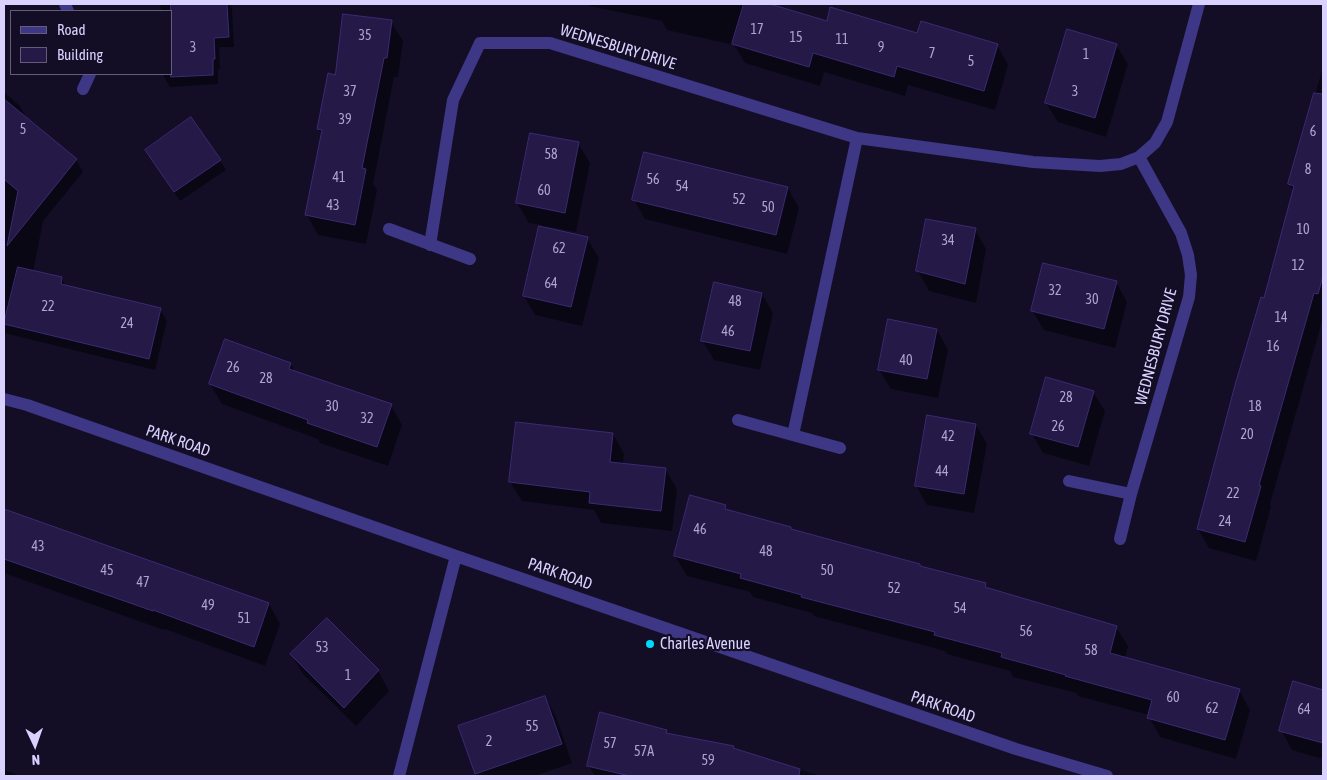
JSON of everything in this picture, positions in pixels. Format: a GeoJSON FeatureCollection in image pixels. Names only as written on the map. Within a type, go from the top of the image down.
{"type":"FeatureCollection","features":[{"type":"Feature","properties":{"kind":"street"},"geometry":{"type":"LineString","coordinates":[[1140,158],[1155,143],[1167,122],[1199,4]]}},
{"type":"Feature","properties":{"kind":"street","name":"WEDNESBURY DRIVE"},"geometry":{"type":"LineString","coordinates":[[430,245],[453,100],[480,43],[550,43],[857,138],[1033,162],[1100,166],[1121,164],[1140,158],[1181,233],[1188,255],[1191,275],[1189,297],[1131,494],[1120,539]]}},
{"type":"Feature","properties":{"kind":"street"},"geometry":{"type":"LineString","coordinates":[[83,89],[90,75]]}},
{"type":"Feature","properties":{"kind":"street"},"geometry":{"type":"LineString","coordinates":[[793,435],[857,138]]}},
{"type":"Feature","properties":{"kind":"street"},"geometry":{"type":"LineString","coordinates":[[389,230],[470,259]]}},
{"type":"Feature","properties":{"kind":"street","name":"PARK ROAD"},"geometry":{"type":"LineString","coordinates":[[4,400],[27,405],[456,556],[1016,749],[1107,776]]}},
{"type":"Feature","properties":{"kind":"street"},"geometry":{"type":"LineString","coordinates":[[738,420],[840,448]]}},
{"type":"Feature","properties":{"kind":"street"},"geometry":{"type":"LineString","coordinates":[[1069,481],[1131,494]]}},
{"type":"Feature","properties":{"kind":"street"},"geometry":{"type":"LineString","coordinates":[[399,776],[456,556]]}},
{"type":"Feature","properties":{"kind":"building"},"geometry":{"type":"Polygon","coordinates":[[[171,4],[227,4],[229,37],[214,38],[215,59],[213,59],[213,75],[171,77],[171,4]]]}},
{"type":"Feature","properties":{"kind":"building"},"geometry":{"type":"Polygon","coordinates":[[[744,4],[770,4],[827,21],[830,7],[917,33],[921,21],[998,44],[984,91],[897,66],[894,77],[813,53],[809,67],[732,44],[744,4]]]}},
{"type":"Feature","properties":{"kind":"building"},"geometry":{"type":"Polygon","coordinates":[[[343,14],[392,20],[387,58],[384,58],[362,168],[366,169],[355,225],[305,215],[322,130],[317,129],[328,73],[335,75],[343,14]]]}},
{"type":"Feature","properties":{"kind":"building"},"geometry":{"type":"Polygon","coordinates":[[[1067,29],[1117,44],[1095,118],[1045,103],[1067,29]]]}},
{"type":"Feature","properties":{"kind":"building"},"geometry":{"type":"Polygon","coordinates":[[[1314,93],[1323,94],[1323,276],[1318,294],[1314,293],[1259,485],[1261,486],[1245,542],[1197,529],[1235,385],[1261,297],[1264,298],[1294,186],[1288,184],[1314,93]]]}},
{"type":"Feature","properties":{"kind":"building"},"geometry":{"type":"Polygon","coordinates":[[[4,99],[77,159],[7,246],[18,191],[4,179],[4,99]]]}},
{"type":"Feature","properties":{"kind":"building"},"geometry":{"type":"Polygon","coordinates":[[[191,117],[221,160],[174,192],[145,150],[191,117]]]}},
{"type":"Feature","properties":{"kind":"building"},"geometry":{"type":"Polygon","coordinates":[[[530,133],[579,142],[565,213],[516,203],[530,133]]]}},
{"type":"Feature","properties":{"kind":"building"},"geometry":{"type":"Polygon","coordinates":[[[644,152],[788,187],[776,235],[632,200],[644,152]]]}},
{"type":"Feature","properties":{"kind":"building"},"geometry":{"type":"Polygon","coordinates":[[[926,219],[976,228],[965,284],[916,271],[926,219]]]}},
{"type":"Feature","properties":{"kind":"building"},"geometry":{"type":"Polygon","coordinates":[[[539,226],[588,237],[571,307],[523,296],[539,226]]]}},
{"type":"Feature","properties":{"kind":"building"},"geometry":{"type":"Polygon","coordinates":[[[1043,263],[1117,281],[1104,329],[1031,311],[1043,263]]]}},
{"type":"Feature","properties":{"kind":"building"},"geometry":{"type":"Polygon","coordinates":[[[18,267],[62,277],[61,284],[161,308],[149,359],[4,324],[18,267]]]}},
{"type":"Feature","properties":{"kind":"building"},"geometry":{"type":"Polygon","coordinates":[[[714,282],[762,293],[750,351],[701,341],[714,282]]]}},
{"type":"Feature","properties":{"kind":"building"},"geometry":{"type":"Polygon","coordinates":[[[888,319],[937,329],[927,379],[878,370],[888,319]]]}},
{"type":"Feature","properties":{"kind":"building"},"geometry":{"type":"Polygon","coordinates":[[[225,339],[291,363],[289,369],[392,404],[377,447],[307,423],[308,420],[209,384],[225,339]]]}},
{"type":"Feature","properties":{"kind":"building"},"geometry":{"type":"Polygon","coordinates":[[[1046,377],[1094,391],[1078,447],[1030,434],[1046,377]]]}},
{"type":"Feature","properties":{"kind":"building"},"geometry":{"type":"Polygon","coordinates":[[[927,415],[976,424],[964,494],[915,486],[927,415]]]}},
{"type":"Feature","properties":{"kind":"building"},"geometry":{"type":"Polygon","coordinates":[[[516,422],[613,433],[610,462],[666,468],[661,511],[589,503],[590,492],[509,482],[516,422]]]}},
{"type":"Feature","properties":{"kind":"building"},"geometry":{"type":"Polygon","coordinates":[[[690,495],[726,505],[725,509],[920,564],[920,566],[986,583],[985,587],[1117,626],[1110,653],[1240,689],[1225,740],[1147,718],[1152,700],[1001,657],[1002,653],[934,635],[935,632],[801,597],[802,595],[740,578],[741,574],[674,556],[690,495]]]}},
{"type":"Feature","properties":{"kind":"building"},"geometry":{"type":"Polygon","coordinates":[[[4,509],[269,603],[254,647],[4,559],[4,509]]]}},
{"type":"Feature","properties":{"kind":"building"},"geometry":{"type":"Polygon","coordinates":[[[327,618],[379,670],[344,708],[290,654],[327,618]]]}},
{"type":"Feature","properties":{"kind":"building"},"geometry":{"type":"Polygon","coordinates":[[[1293,681],[1323,690],[1323,743],[1279,731],[1293,681]]]}},
{"type":"Feature","properties":{"kind":"building"},"geometry":{"type":"Polygon","coordinates":[[[545,696],[562,744],[475,774],[458,726],[545,696]]]}},
{"type":"Feature","properties":{"kind":"building"},"geometry":{"type":"Polygon","coordinates":[[[600,712],[667,730],[666,733],[734,746],[733,748],[800,769],[799,776],[630,776],[587,766],[600,712]]]}},
{"type":"Feature","properties":{"kind":"place","name":"Charles Avenue"},"geometry":{"type":"Point","coordinates":[650,644]}}]}
